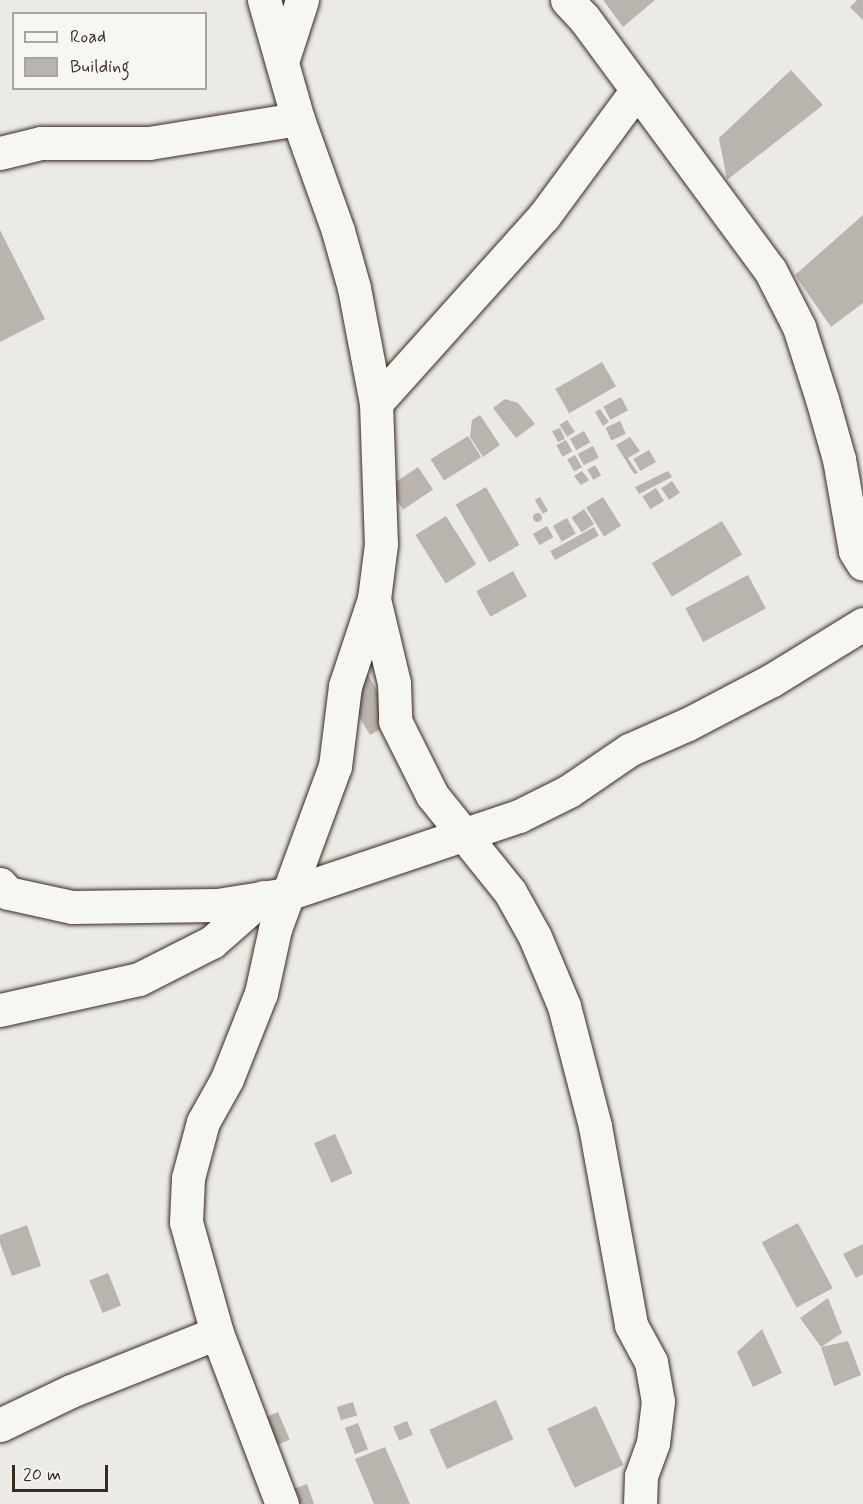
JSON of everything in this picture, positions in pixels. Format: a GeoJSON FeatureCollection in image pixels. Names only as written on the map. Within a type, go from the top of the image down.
{"type":"FeatureCollection","features":[{"type":"Feature","properties":{"kind":"street"},"geometry":{"type":"LineString","coordinates":[[264,0],[298,119],[338,231],[354,288],[376,403],[381,544],[374,599],[345,686],[335,766],[275,896],[275,929],[261,993],[227,1079],[203,1122],[188,1178],[186,1222],[217,1333],[282,1504]]}},
{"type":"Feature","properties":{"kind":"street"},"geometry":{"type":"LineString","coordinates":[[282,62],[302,0]]}},
{"type":"Feature","properties":{"kind":"street"},"geometry":{"type":"LineString","coordinates":[[567,0],[584,18],[770,270],[799,327],[839,459],[855,551],[863,564]]}},
{"type":"Feature","properties":{"kind":"street"},"geometry":{"type":"LineString","coordinates":[[376,403],[544,216],[637,90]]}},
{"type":"Feature","properties":{"kind":"street"},"geometry":{"type":"LineString","coordinates":[[0,153],[41,142],[149,143],[298,119]]}},
{"type":"Feature","properties":{"kind":"street"},"geometry":{"type":"LineString","coordinates":[[374,599],[394,683],[395,721],[432,795],[510,892],[535,937],[564,1006],[595,1126],[631,1325],[651,1362],[658,1401],[653,1443],[641,1476],[640,1504]]}},
{"type":"Feature","properties":{"kind":"street"},"geometry":{"type":"LineString","coordinates":[[0,885],[8,892],[72,907],[217,905],[275,896],[519,816],[569,791],[629,750],[688,724],[772,680],[863,624]]}},
{"type":"Feature","properties":{"kind":"street"},"geometry":{"type":"LineString","coordinates":[[0,1010],[77,995],[139,979],[212,942],[275,896]]}},
{"type":"Feature","properties":{"kind":"street"},"geometry":{"type":"LineString","coordinates":[[0,1425],[71,1391],[217,1333]]}},
{"type":"Feature","properties":{"kind":"building"},"geometry":{"type":"Polygon","coordinates":[[[603,0],[655,0],[623,27],[603,0]]]}},
{"type":"Feature","properties":{"kind":"building"},"geometry":{"type":"Polygon","coordinates":[[[857,0],[863,0],[863,20],[850,7],[857,0]]]}},
{"type":"Feature","properties":{"kind":"building"},"geometry":{"type":"Polygon","coordinates":[[[791,70],[823,105],[727,180],[719,138],[791,70]]]}},
{"type":"Feature","properties":{"kind":"building"},"geometry":{"type":"Polygon","coordinates":[[[863,215],[863,303],[831,327],[795,275],[863,215]]]}},
{"type":"Feature","properties":{"kind":"building"},"geometry":{"type":"Polygon","coordinates":[[[0,230],[45,319],[0,342],[0,230]]]}},
{"type":"Feature","properties":{"kind":"building"},"geometry":{"type":"Polygon","coordinates":[[[602,362],[616,386],[569,413],[555,389],[602,362]]]}},
{"type":"Feature","properties":{"kind":"building"},"geometry":{"type":"Polygon","coordinates":[[[621,397],[628,410],[610,420],[603,406],[621,397]]]}},
{"type":"Feature","properties":{"kind":"building"},"geometry":{"type":"Polygon","coordinates":[[[505,399],[518,403],[535,424],[516,438],[493,408],[505,399]]]}},
{"type":"Feature","properties":{"kind":"building"},"geometry":{"type":"Polygon","coordinates":[[[600,409],[609,422],[603,426],[595,412],[600,409]]]}},
{"type":"Feature","properties":{"kind":"building"},"geometry":{"type":"Polygon","coordinates":[[[480,415],[500,445],[483,457],[470,437],[472,420],[480,415]]]}},
{"type":"Feature","properties":{"kind":"building"},"geometry":{"type":"Polygon","coordinates":[[[567,420],[575,432],[567,437],[560,425],[567,420]]]}},
{"type":"Feature","properties":{"kind":"building"},"geometry":{"type":"Polygon","coordinates":[[[620,421],[626,434],[611,440],[605,428],[620,421]]]}},
{"type":"Feature","properties":{"kind":"building"},"geometry":{"type":"Polygon","coordinates":[[[560,428],[565,439],[558,442],[552,431],[560,428]]]}},
{"type":"Feature","properties":{"kind":"building"},"geometry":{"type":"Polygon","coordinates":[[[584,431],[590,442],[576,450],[570,439],[584,431]]]}},
{"type":"Feature","properties":{"kind":"building"},"geometry":{"type":"Polygon","coordinates":[[[468,436],[481,457],[444,481],[431,459],[468,436]]]}},
{"type":"Feature","properties":{"kind":"building"},"geometry":{"type":"Polygon","coordinates":[[[630,437],[640,451],[628,458],[638,473],[634,474],[616,445],[630,437]]]}},
{"type":"Feature","properties":{"kind":"building"},"geometry":{"type":"Polygon","coordinates":[[[566,440],[572,451],[563,457],[556,445],[566,440]]]}},
{"type":"Feature","properties":{"kind":"building"},"geometry":{"type":"Polygon","coordinates":[[[593,446],[599,458],[584,465],[578,454],[593,446]]]}},
{"type":"Feature","properties":{"kind":"building"},"geometry":{"type":"Polygon","coordinates":[[[649,450],[656,462],[640,471],[633,459],[649,450]]]}},
{"type":"Feature","properties":{"kind":"building"},"geometry":{"type":"Polygon","coordinates":[[[575,455],[582,467],[574,472],[567,460],[575,455]]]}},
{"type":"Feature","properties":{"kind":"building"},"geometry":{"type":"Polygon","coordinates":[[[595,465],[601,475],[593,480],[587,470],[595,465]]]}},
{"type":"Feature","properties":{"kind":"building"},"geometry":{"type":"Polygon","coordinates":[[[418,467],[433,489],[403,510],[388,487],[418,467]]]}},
{"type":"Feature","properties":{"kind":"building"},"geometry":{"type":"Polygon","coordinates":[[[582,471],[589,480],[581,485],[574,476],[582,471]]]}},
{"type":"Feature","properties":{"kind":"building"},"geometry":{"type":"Polygon","coordinates":[[[668,471],[672,477],[639,494],[635,487],[668,471]]]}},
{"type":"Feature","properties":{"kind":"building"},"geometry":{"type":"Polygon","coordinates":[[[672,481],[680,493],[669,500],[661,488],[672,481]]]}},
{"type":"Feature","properties":{"kind":"building"},"geometry":{"type":"Polygon","coordinates":[[[486,487],[520,545],[489,563],[456,504],[486,487]]]}},
{"type":"Feature","properties":{"kind":"building"},"geometry":{"type":"Polygon","coordinates":[[[656,488],[664,501],[650,509],[642,496],[656,488]]]}},
{"type":"Feature","properties":{"kind":"building"},"geometry":{"type":"Polygon","coordinates":[[[540,497],[548,511],[543,514],[535,500],[540,497]]]}},
{"type":"Feature","properties":{"kind":"building"},"geometry":{"type":"Polygon","coordinates":[[[603,497],[621,526],[604,536],[586,508],[603,497]]]}},
{"type":"Feature","properties":{"kind":"building"},"geometry":{"type":"Polygon","coordinates":[[[584,509],[594,524],[582,532],[572,517],[584,509]]]}},
{"type":"Feature","properties":{"kind":"building"},"geometry":{"type":"Polygon","coordinates":[[[537,512],[542,517],[537,522],[532,517],[537,512]]]}},
{"type":"Feature","properties":{"kind":"building"},"geometry":{"type":"Polygon","coordinates":[[[446,516],[476,564],[446,583],[415,535],[446,516]]]}},
{"type":"Feature","properties":{"kind":"building"},"geometry":{"type":"Polygon","coordinates":[[[567,518],[576,534],[562,542],[553,526],[567,518]]]}},
{"type":"Feature","properties":{"kind":"building"},"geometry":{"type":"Polygon","coordinates":[[[722,521],[742,554],[672,597],[652,563],[722,521]]]}},
{"type":"Feature","properties":{"kind":"building"},"geometry":{"type":"Polygon","coordinates":[[[547,526],[553,537],[539,545],[533,534],[547,526]]]}},
{"type":"Feature","properties":{"kind":"building"},"geometry":{"type":"Polygon","coordinates":[[[594,527],[599,536],[555,560],[550,551],[594,527]]]}},
{"type":"Feature","properties":{"kind":"building"},"geometry":{"type":"Polygon","coordinates":[[[513,571],[527,596],[490,617],[476,591],[513,571]]]}},
{"type":"Feature","properties":{"kind":"building"},"geometry":{"type":"Polygon","coordinates":[[[748,575],[766,609],[703,642],[685,608],[748,575]]]}},
{"type":"Feature","properties":{"kind":"building"},"geometry":{"type":"Polygon","coordinates":[[[366,672],[395,721],[370,735],[353,706],[366,672]]]}},
{"type":"Feature","properties":{"kind":"building"},"geometry":{"type":"Polygon","coordinates":[[[335,1134],[352,1173],[331,1183],[314,1143],[335,1134]]]}},
{"type":"Feature","properties":{"kind":"building"},"geometry":{"type":"Polygon","coordinates":[[[798,1223],[833,1288],[797,1308],[762,1242],[798,1223]]]}},
{"type":"Feature","properties":{"kind":"building"},"geometry":{"type":"Polygon","coordinates":[[[27,1225],[41,1266],[12,1276],[0,1243],[0,1235],[27,1225]]]}},
{"type":"Feature","properties":{"kind":"building"},"geometry":{"type":"Polygon","coordinates":[[[863,1244],[863,1274],[856,1278],[843,1254],[863,1244]]]}},
{"type":"Feature","properties":{"kind":"building"},"geometry":{"type":"Polygon","coordinates":[[[108,1273],[121,1305],[103,1313],[89,1280],[108,1273]]]}},
{"type":"Feature","properties":{"kind":"building"},"geometry":{"type":"Polygon","coordinates":[[[828,1298],[842,1333],[821,1347],[800,1318],[828,1298]]]}},
{"type":"Feature","properties":{"kind":"building"},"geometry":{"type":"Polygon","coordinates":[[[762,1329],[782,1373],[753,1387],[737,1352],[762,1329]]]}},
{"type":"Feature","properties":{"kind":"building"},"geometry":{"type":"Polygon","coordinates":[[[848,1341],[861,1375],[834,1386],[821,1347],[848,1341]]]}},
{"type":"Feature","properties":{"kind":"building"},"geometry":{"type":"Polygon","coordinates":[[[496,1400],[513,1439],[447,1469],[429,1430],[496,1400]]]}},
{"type":"Feature","properties":{"kind":"building"},"geometry":{"type":"Polygon","coordinates":[[[353,1402],[357,1415],[341,1420],[337,1407],[353,1402]]]}},
{"type":"Feature","properties":{"kind":"building"},"geometry":{"type":"Polygon","coordinates":[[[596,1406],[623,1465],[575,1488],[547,1429],[596,1406]]]}},
{"type":"Feature","properties":{"kind":"building"},"geometry":{"type":"Polygon","coordinates":[[[278,1412],[290,1440],[271,1447],[260,1420],[278,1412]]]}},
{"type":"Feature","properties":{"kind":"building"},"geometry":{"type":"Polygon","coordinates":[[[407,1421],[413,1435],[399,1441],[393,1427],[407,1421]]]}},
{"type":"Feature","properties":{"kind":"building"},"geometry":{"type":"Polygon","coordinates":[[[358,1423],[368,1449],[355,1454],[345,1428],[358,1423]]]}},
{"type":"Feature","properties":{"kind":"building"},"geometry":{"type":"Polygon","coordinates":[[[385,1447],[410,1504],[374,1504],[355,1459],[385,1447]]]}},
{"type":"Feature","properties":{"kind":"building"},"geometry":{"type":"Polygon","coordinates":[[[307,1484],[314,1504],[292,1504],[288,1491],[307,1484]]]}}]}
